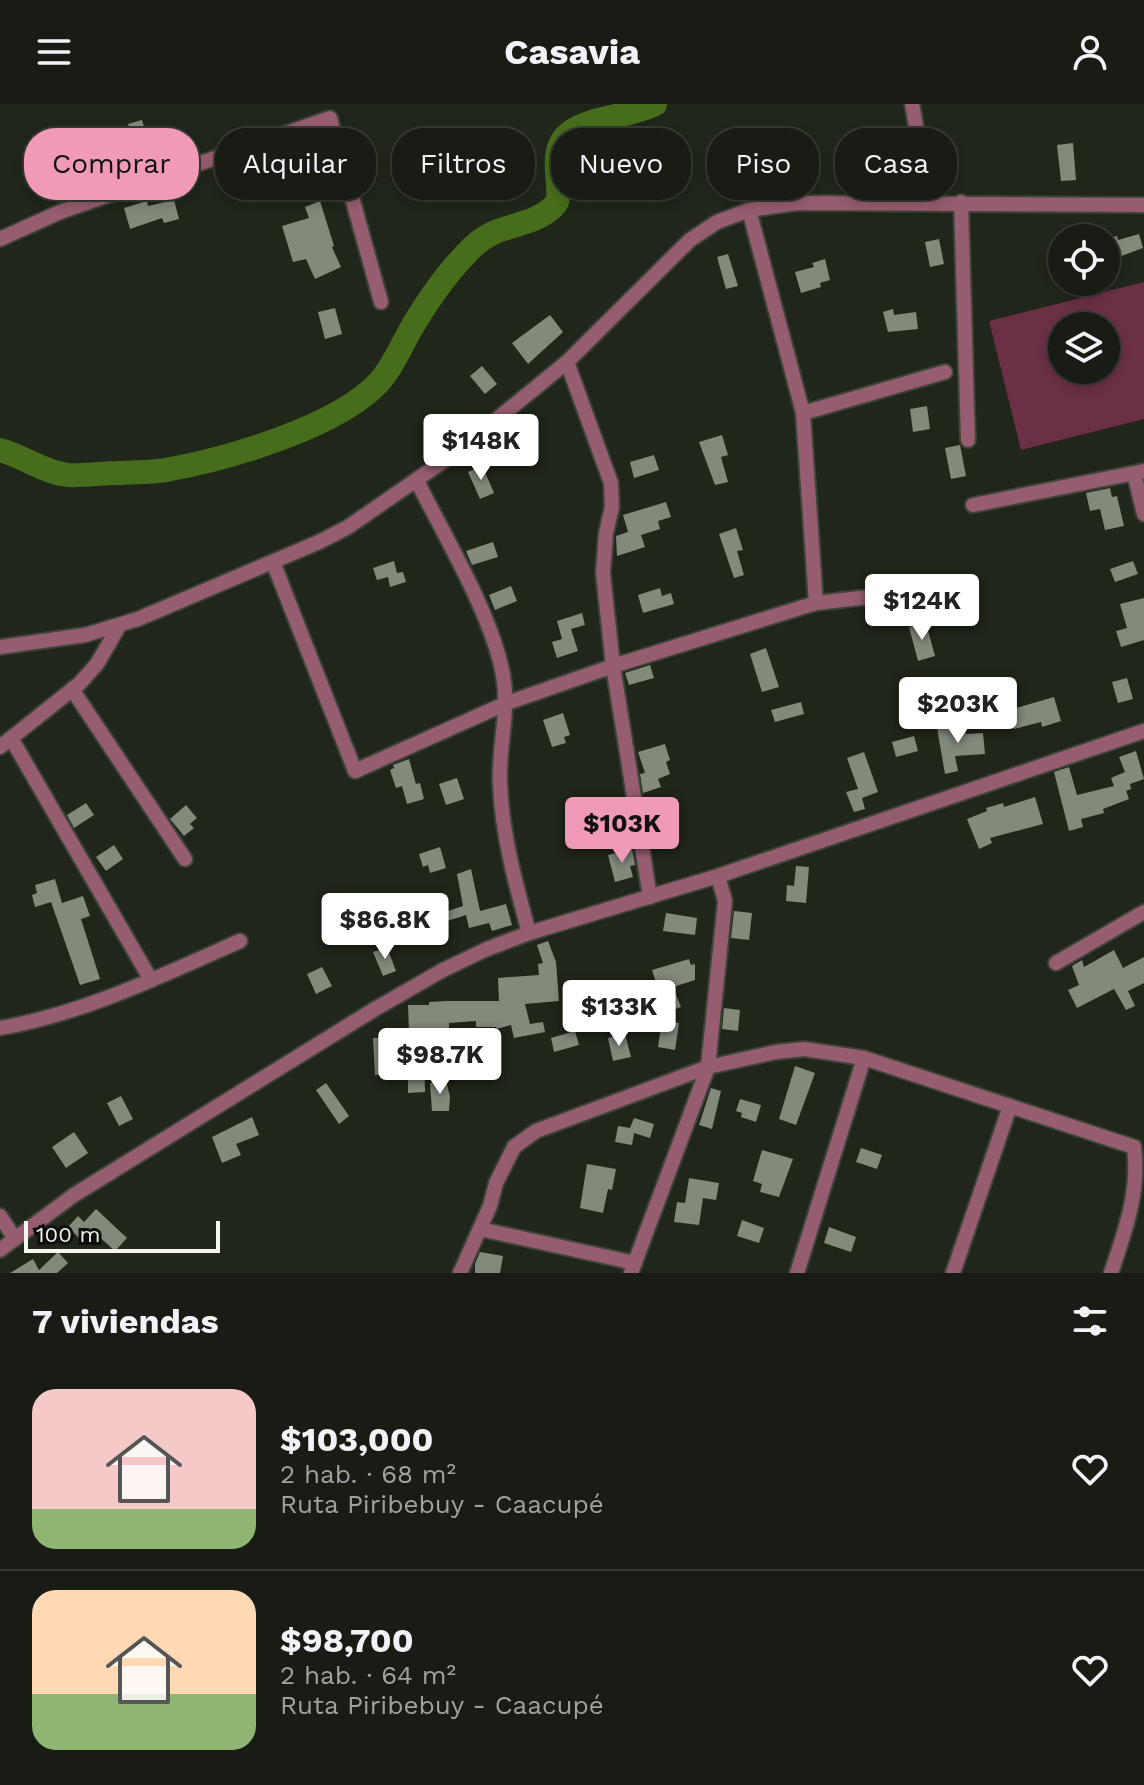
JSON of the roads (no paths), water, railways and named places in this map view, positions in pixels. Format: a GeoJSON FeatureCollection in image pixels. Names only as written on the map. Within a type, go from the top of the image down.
{"type":"FeatureCollection","features":[{"type":"Feature","properties":{"kind":"street"},"geometry":{"type":"LineString","coordinates":[[912,104],[930,202]]}},
{"type":"Feature","properties":{"kind":"street"},"geometry":{"type":"LineString","coordinates":[[0,239],[60,212],[330,118],[381,302]]}},
{"type":"Feature","properties":{"kind":"street"},"geometry":{"type":"LineString","coordinates":[[961,202],[968,440]]}},
{"type":"Feature","properties":{"kind":"street"},"geometry":{"type":"LineString","coordinates":[[0,647],[85,635],[119,626],[348,527],[458,451],[567,362],[690,240],[717,222],[749,210],[797,203],[1144,205]]}},
{"type":"Feature","properties":{"kind":"street"},"geometry":{"type":"LineString","coordinates":[[749,210],[803,413],[816,603]]}},
{"type":"Feature","properties":{"kind":"street"},"geometry":{"type":"LineString","coordinates":[[567,362],[611,483],[612,507],[606,533],[603,573],[613,666],[650,897]]}},
{"type":"Feature","properties":{"kind":"street"},"geometry":{"type":"LineString","coordinates":[[803,413],[945,372]]}},
{"type":"Feature","properties":{"kind":"street"},"geometry":{"type":"LineString","coordinates":[[973,505],[1139,472],[1144,514]]}},
{"type":"Feature","properties":{"kind":"street"},"geometry":{"type":"LineString","coordinates":[[417,481],[482,613],[502,671],[507,703],[500,784],[512,869],[529,933]]}},
{"type":"Feature","properties":{"kind":"street"},"geometry":{"type":"LineString","coordinates":[[273,562],[355,771],[507,703],[613,666],[816,603],[966,586]]}},
{"type":"Feature","properties":{"kind":"street"},"geometry":{"type":"LineString","coordinates":[[119,626],[97,664],[72,689],[6,743],[151,980]]}},
{"type":"Feature","properties":{"kind":"street"},"geometry":{"type":"LineString","coordinates":[[72,689],[185,859]]}},
{"type":"Feature","properties":{"kind":"street"},"geometry":{"type":"LineString","coordinates":[[0,1250],[74,1195],[443,970],[529,933],[718,876],[1144,731]]}},
{"type":"Feature","properties":{"kind":"street"},"geometry":{"type":"LineString","coordinates":[[480,1229],[633,1268],[708,1067],[725,901],[718,876]]}},
{"type":"Feature","properties":{"kind":"street"},"geometry":{"type":"LineString","coordinates":[[1056,963],[1144,912]]}},
{"type":"Feature","properties":{"kind":"street"},"geometry":{"type":"LineString","coordinates":[[0,1028],[33,1023],[151,980],[240,941]]}},
{"type":"Feature","properties":{"kind":"street"},"geometry":{"type":"LineString","coordinates":[[460,1273],[514,1147],[536,1131],[708,1067],[804,1049],[864,1058],[1134,1147],[1137,1218],[1111,1273]]}},
{"type":"Feature","properties":{"kind":"street"},"geometry":{"type":"LineString","coordinates":[[797,1273],[864,1058]]}},
{"type":"Feature","properties":{"kind":"street"},"geometry":{"type":"LineString","coordinates":[[953,1273],[1010,1106]]}},
{"type":"Feature","properties":{"kind":"street"},"geometry":{"type":"LineString","coordinates":[[0,1216],[15,1239]]}},
{"type":"Feature","properties":{"kind":"waterway"},"geometry":{"type":"LineString","coordinates":[[0,450],[68,475],[158,471],[253,448],[312,426],[339,412],[380,381],[429,300],[471,248],[489,235],[533,220],[554,206],[558,192],[558,151],[569,133],[589,123],[655,104]]}}]}
